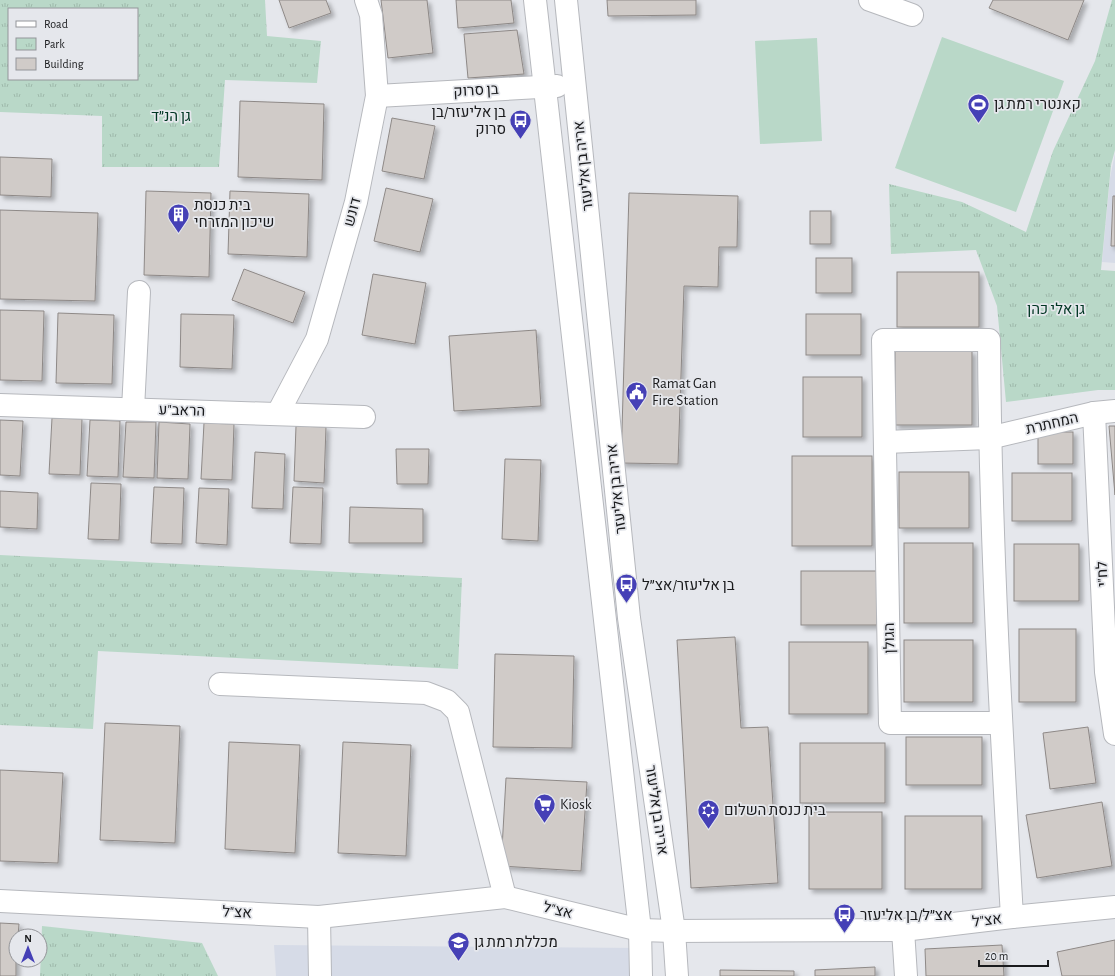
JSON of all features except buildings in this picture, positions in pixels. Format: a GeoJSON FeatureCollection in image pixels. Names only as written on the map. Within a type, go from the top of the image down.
{"type":"FeatureCollection","features":[{"type":"Feature","properties":{"kind":"street","name":"דונש"},"geometry":{"type":"LineString","coordinates":[[278,413],[317,339],[356,202],[377,96],[371,15],[366,0]]}},
{"type":"Feature","properties":{"kind":"street","name":"אריה בן אליעזר"},"geometry":{"type":"LineString","coordinates":[[535,0],[640,930],[641,976]]}},
{"type":"Feature","properties":{"kind":"street","name":"אריה בן אליעזר"},"geometry":{"type":"LineString","coordinates":[[566,0],[630,618],[674,931],[677,976]]}},
{"type":"Feature","properties":{"kind":"street"},"geometry":{"type":"LineString","coordinates":[[870,0],[912,15]]}},
{"type":"Feature","properties":{"kind":"street","name":"בן סרוק"},"geometry":{"type":"LineString","coordinates":[[377,96],[544,86],[575,86]]}},
{"type":"Feature","properties":{"kind":"street"},"geometry":{"type":"LineString","coordinates":[[133,409],[139,292]]}},
{"type":"Feature","properties":{"kind":"street","name":"הגולן"},"geometry":{"type":"LineString","coordinates":[[989,438],[988,340],[883,340],[890,723],[1001,723]]}},
{"type":"Feature","properties":{"kind":"street","name":"הראב\"ע"},"geometry":{"type":"LineString","coordinates":[[0,405],[364,417]]}},
{"type":"Feature","properties":{"kind":"street","name":"המחתרת"},"geometry":{"type":"LineString","coordinates":[[989,438],[1105,412]]}},
{"type":"Feature","properties":{"kind":"street","name":"לח\"י"},"geometry":{"type":"LineString","coordinates":[[1105,412],[1106,672],[1115,734]]}},
{"type":"Feature","properties":{"kind":"street"},"geometry":{"type":"LineString","coordinates":[[885,442],[989,438],[1001,723],[1012,917]]}},
{"type":"Feature","properties":{"kind":"street"},"geometry":{"type":"LineString","coordinates":[[220,684],[426,693],[447,701],[458,712],[505,897]]}},
{"type":"Feature","properties":{"kind":"street","name":"אצ\"ל"},"geometry":{"type":"LineString","coordinates":[[0,901],[319,917],[505,897],[640,930],[674,931],[902,930],[1115,907]]}},
{"type":"Feature","properties":{"kind":"street"},"geometry":{"type":"LineString","coordinates":[[319,917],[320,976]]}},
{"type":"Feature","properties":{"kind":"street"},"geometry":{"type":"LineString","coordinates":[[902,930],[906,976]]}},
{"type":"Feature","properties":{"kind":"shaded area"},"geometry":{"type":"Polygon","coordinates":[[[1115,153],[1115,263],[1102,262],[1110,178],[1115,153]]]}},
{"type":"Feature","properties":{"kind":"shaded area","name":"מכללת רמת גן"},"geometry":{"type":"Polygon","coordinates":[[[274,945],[641,948],[640,976],[276,976],[274,945]]]}},
{"type":"Feature","properties":{"kind":"green space","name":"גן הנ״ד"},"geometry":{"type":"Polygon","coordinates":[[[0,0],[265,0],[267,36],[321,41],[317,83],[225,80],[219,167],[102,167],[102,116],[0,112],[0,0]]]}},
{"type":"Feature","properties":{"kind":"green space","name":"גן אלי כהן"},"geometry":{"type":"Polygon","coordinates":[[[1112,0],[1115,0],[1115,150],[1111,165],[1101,270],[1115,271],[1115,390],[1098,390],[1006,402],[997,306],[976,250],[891,254],[889,184],[962,202],[1026,232],[1053,151],[1095,61],[1112,0]]]}},
{"type":"Feature","properties":{"kind":"green space","name":"קאנטרי רמת גן"},"geometry":{"type":"Polygon","coordinates":[[[942,37],[1064,81],[1016,212],[895,168],[942,37]]]}},
{"type":"Feature","properties":{"kind":"green space"},"geometry":{"type":"Polygon","coordinates":[[[817,38],[822,141],[760,144],[755,41],[817,38]]]}},
{"type":"Feature","properties":{"kind":"green space"},"geometry":{"type":"Polygon","coordinates":[[[0,555],[462,578],[458,669],[98,651],[93,729],[0,725],[0,555]]]}},
{"type":"Feature","properties":{"kind":"green space"},"geometry":{"type":"Polygon","coordinates":[[[42,926],[202,943],[218,976],[40,976],[40,968],[48,968],[48,928],[42,928],[42,926]]]}},
{"type":"Feature","properties":{"kind":"place","name":"קאנטרי רמת גן"},"geometry":{"type":"Point","coordinates":[979,124]}},
{"type":"Feature","properties":{"kind":"place","name":"בן אליעזר/בן סרוק"},"geometry":{"type":"Point","coordinates":[521,140]}},
{"type":"Feature","properties":{"kind":"place","name":"בית כנסת שיכון המזרחי"},"geometry":{"type":"Point","coordinates":[178,234]}},
{"type":"Feature","properties":{"kind":"place","name":"Ramat Gan Fire Station"},"geometry":{"type":"Point","coordinates":[637,412]}},
{"type":"Feature","properties":{"kind":"place","name":"בן אליעזר/אצ״ל"},"geometry":{"type":"Point","coordinates":[626,604]}},
{"type":"Feature","properties":{"kind":"place","name":"Kiosk"},"geometry":{"type":"Point","coordinates":[544,824]}},
{"type":"Feature","properties":{"kind":"place","name":"בית כנסת השלום"},"geometry":{"type":"Point","coordinates":[708,830]}},
{"type":"Feature","properties":{"kind":"place","name":"אצ״ל/בן אליעזר"},"geometry":{"type":"Point","coordinates":[844,934]}},
{"type":"Feature","properties":{"kind":"place","name":"מכללת רמת גן"},"geometry":{"type":"Point","coordinates":[458,962]}}]}
